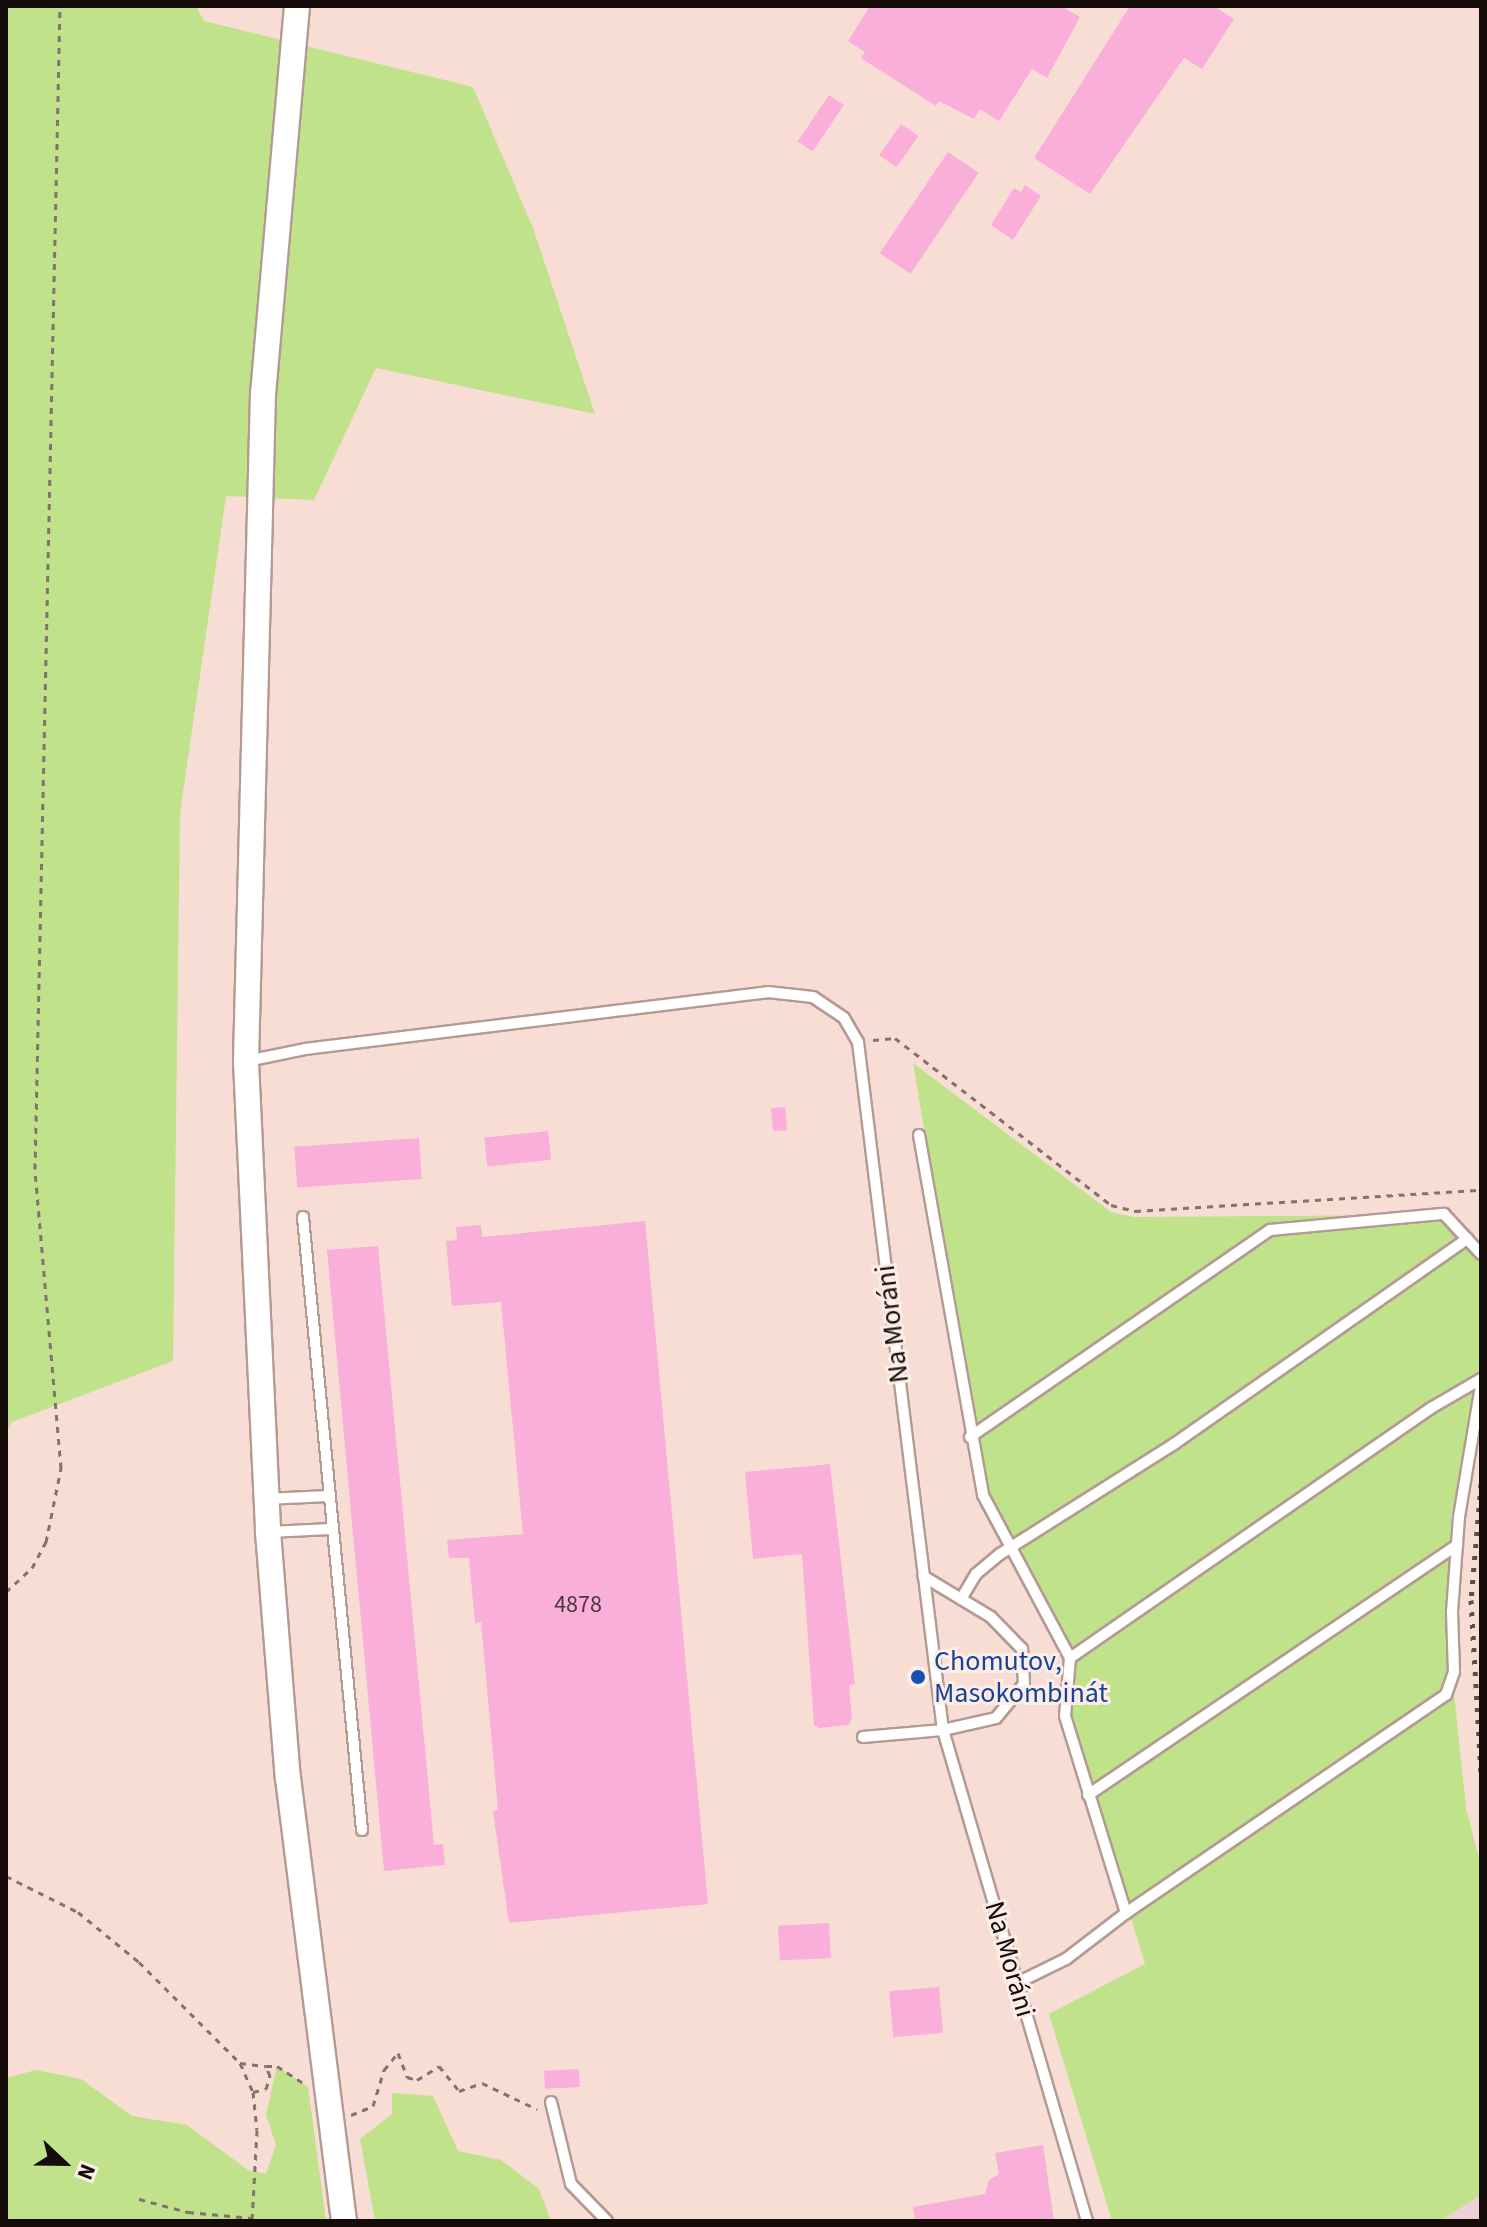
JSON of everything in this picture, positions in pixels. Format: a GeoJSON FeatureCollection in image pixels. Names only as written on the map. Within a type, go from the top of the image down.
{"type":"FeatureCollection","features":[{"type":"Feature","properties":{"kind":"street"},"geometry":{"type":"LineString","coordinates":[[297,6],[263,393],[246,1062],[266,1499],[288,1778],[344,2221]]}},
{"type":"Feature","properties":{"kind":"lane"},"geometry":{"type":"LineString","coordinates":[[246,1062],[305,1049],[768,992],[813,997],[844,1018],[858,1042]]}},
{"type":"Feature","properties":{"kind":"lane","name":"Na Moráni"},"geometry":{"type":"LineString","coordinates":[[858,1042],[943,1730],[1087,2221]]}},
{"type":"Feature","properties":{"kind":"lane"},"geometry":{"type":"LineString","coordinates":[[919,1135],[970,1437],[983,1495],[1070,1658],[1065,1716],[1126,1913]]}},
{"type":"Feature","properties":{"kind":"lane"},"geometry":{"type":"LineString","coordinates":[[970,1437],[1270,1230],[1444,1214],[1481,1254]]}},
{"type":"Feature","properties":{"kind":"lane"},"geometry":{"type":"LineString","coordinates":[[303,1217],[362,1830]]}},
{"type":"Feature","properties":{"kind":"lane"},"geometry":{"type":"LineString","coordinates":[[961,1599],[976,1574],[1011,1548],[1174,1444],[1467,1239]]}},
{"type":"Feature","properties":{"kind":"lane"},"geometry":{"type":"LineString","coordinates":[[1070,1658],[1431,1408],[1481,1379]]}},
{"type":"Feature","properties":{"kind":"lane"},"geometry":{"type":"LineString","coordinates":[[1017,1983],[1066,1959],[1126,1913],[1446,1695],[1454,1672],[1457,1545],[1481,1386]]}},
{"type":"Feature","properties":{"kind":"lane"},"geometry":{"type":"LineString","coordinates":[[266,1499],[328,1496]]}},
{"type":"Feature","properties":{"kind":"lane"},"geometry":{"type":"LineString","coordinates":[[268,1532],[331,1529]]}},
{"type":"Feature","properties":{"kind":"lane"},"geometry":{"type":"LineString","coordinates":[[1088,1795],[1457,1545]]}},
{"type":"Feature","properties":{"kind":"lane"},"geometry":{"type":"LineString","coordinates":[[863,1737],[943,1730],[996,1718],[1024,1684],[1022,1649],[991,1617],[923,1576]]}},
{"type":"Feature","properties":{"kind":"lane"},"geometry":{"type":"LineString","coordinates":[[551,2102],[571,2184],[607,2221]]}},
{"type":"Feature","properties":{"kind":"path"},"geometry":{"type":"LineString","coordinates":[[6,1592],[32,1568],[46,1542],[61,1468],[35,1169],[60,6]]}},
{"type":"Feature","properties":{"kind":"path"},"geometry":{"type":"LineString","coordinates":[[858,1042],[895,1038],[1111,1205],[1135,1211],[1481,1190]]}},
{"type":"Feature","properties":{"kind":"path"},"geometry":{"type":"LineString","coordinates":[[6,1876],[78,1912],[139,1962],[240,2063],[253,2092],[257,2130],[252,2220],[188,2212],[139,2199]]}},
{"type":"Feature","properties":{"kind":"path"},"geometry":{"type":"LineString","coordinates":[[329,2118],[358,2114],[373,2106],[384,2070],[398,2053],[407,2077],[417,2080],[439,2066],[459,2091],[482,2083],[555,2117]]}},
{"type":"Feature","properties":{"kind":"path"},"geometry":{"type":"LineString","coordinates":[[240,2063],[277,2066],[308,2087]]}},
{"type":"Feature","properties":{"kind":"path"},"geometry":{"type":"LineString","coordinates":[[253,2092],[266,2089],[270,2076],[266,2066]]}},
{"type":"Feature","properties":{"kind":"shaded area"},"geometry":{"type":"Polygon","coordinates":[[[1481,2195],[1481,2221],[1440,2221],[1481,2195]]]}},
{"type":"Feature","properties":{"kind":"green space"},"geometry":{"type":"Polygon","coordinates":[[[6,6],[196,6],[204,21],[473,87],[533,228],[595,414],[376,368],[314,500],[226,496],[180,813],[173,1361],[12,1422],[6,1432],[6,6]]]}},
{"type":"Feature","properties":{"kind":"green space"},"geometry":{"type":"Polygon","coordinates":[[[913,1063],[1111,1212],[1134,1217],[1439,1215],[1481,1248],[1481,1371],[1451,1517],[1450,1654],[1466,1808],[1481,1867],[1481,2195],[1440,2221],[1112,2221],[1049,2014],[1145,1964],[1071,1719],[1074,1652],[985,1489],[913,1063]]]}},
{"type":"Feature","properties":{"kind":"green space"},"geometry":{"type":"Polygon","coordinates":[[[277,2066],[308,2087],[326,2221],[6,2221],[6,2078],[36,2070],[81,2079],[132,2116],[187,2125],[248,2170],[266,2174],[276,2145],[266,2115],[277,2066]]]}},
{"type":"Feature","properties":{"kind":"green space"},"geometry":{"type":"Polygon","coordinates":[[[392,2093],[433,2096],[458,2151],[501,2160],[539,2189],[551,2221],[375,2221],[360,2139],[392,2114],[392,2093]]]}},
{"type":"Feature","properties":{"kind":"building"},"geometry":{"type":"Polygon","coordinates":[[[870,6],[1061,6],[1080,17],[1047,78],[1032,69],[999,121],[980,109],[974,119],[939,101],[936,106],[861,58],[865,52],[848,41],[870,6]]]}},
{"type":"Feature","properties":{"kind":"building"},"geometry":{"type":"Polygon","coordinates":[[[1130,6],[1214,6],[1234,19],[1202,69],[1184,58],[1090,194],[1034,158],[1130,6]]]}},
{"type":"Feature","properties":{"kind":"building"},"geometry":{"type":"Polygon","coordinates":[[[829,95],[844,105],[813,151],[798,141],[829,95]]]}},
{"type":"Feature","properties":{"kind":"building"},"geometry":{"type":"Polygon","coordinates":[[[901,124],[918,136],[896,167],[879,155],[901,124]]]}},
{"type":"Feature","properties":{"kind":"building"},"geometry":{"type":"Polygon","coordinates":[[[948,152],[979,173],[910,274],[880,253],[948,152]]]}},
{"type":"Feature","properties":{"kind":"building"},"geometry":{"type":"Polygon","coordinates":[[[1025,185],[1041,196],[1013,240],[991,225],[1014,188],[1021,192],[1025,185]]]}},
{"type":"Feature","properties":{"kind":"building"},"geometry":{"type":"Polygon","coordinates":[[[785,1107],[787,1130],[773,1131],[771,1108],[785,1107]]]}},
{"type":"Feature","properties":{"kind":"building"},"geometry":{"type":"Polygon","coordinates":[[[548,1131],[551,1160],[487,1167],[484,1138],[548,1131]]]}},
{"type":"Feature","properties":{"kind":"building"},"geometry":{"type":"Polygon","coordinates":[[[419,1138],[422,1179],[297,1188],[294,1147],[419,1138]]]}},
{"type":"Feature","properties":{"kind":"building"},"geometry":{"type":"Polygon","coordinates":[[[645,1221],[708,1904],[509,1923],[493,1811],[498,1810],[481,1622],[475,1623],[469,1558],[449,1558],[447,1540],[523,1534],[501,1302],[452,1306],[446,1241],[457,1240],[456,1227],[481,1225],[482,1237],[645,1221]]]}},
{"type":"Feature","properties":{"kind":"building"},"geometry":{"type":"Polygon","coordinates":[[[378,1246],[434,1845],[443,1844],[445,1865],[384,1871],[327,1250],[378,1246]]]}},
{"type":"Feature","properties":{"kind":"building"},"geometry":{"type":"Polygon","coordinates":[[[830,1464],[855,1684],[849,1685],[852,1719],[848,1725],[819,1728],[814,1725],[802,1554],[753,1559],[745,1472],[830,1464]]]}},
{"type":"Feature","properties":{"kind":"building"},"geometry":{"type":"Polygon","coordinates":[[[829,1923],[831,1958],[780,1961],[778,1926],[829,1923]]]}},
{"type":"Feature","properties":{"kind":"building"},"geometry":{"type":"Polygon","coordinates":[[[939,1987],[943,2033],[893,2037],[889,1991],[939,1987]]]}},
{"type":"Feature","properties":{"kind":"building"},"geometry":{"type":"Polygon","coordinates":[[[579,2069],[580,2087],[545,2089],[544,2071],[579,2069]]]}},
{"type":"Feature","properties":{"kind":"building"},"geometry":{"type":"Polygon","coordinates":[[[1043,2145],[1054,2221],[915,2221],[913,2207],[985,2194],[989,2180],[999,2174],[995,2153],[1043,2145]]]}},
{"type":"Feature","properties":{"kind":"railway"},"geometry":{"type":"LineString","coordinates":[[1481,1484],[1471,1600],[1481,1773]]}},
{"type":"Feature","properties":{"kind":"place","name":"Chomutov, Masokombinát"},"geometry":{"type":"Point","coordinates":[918,1677]}}]}
